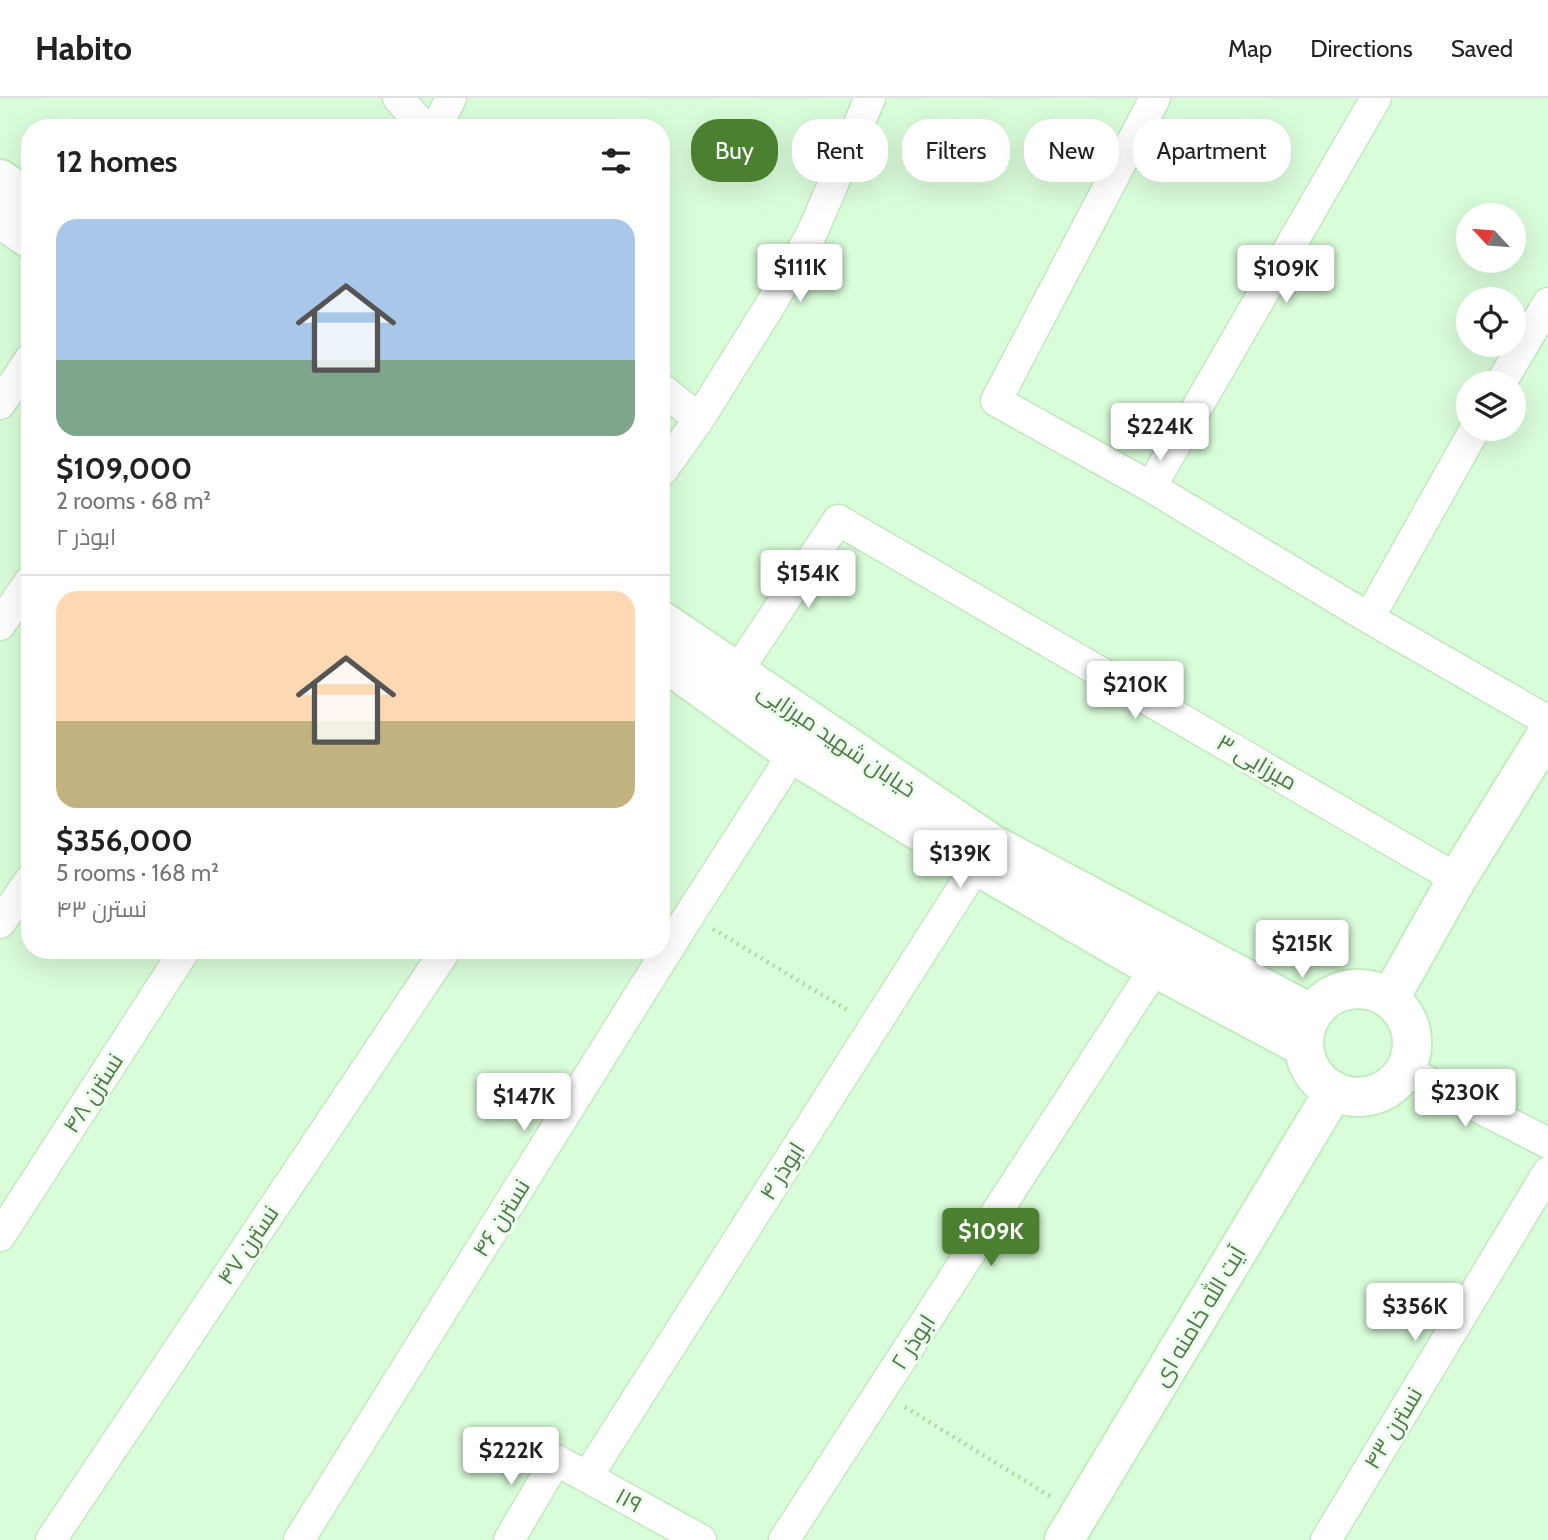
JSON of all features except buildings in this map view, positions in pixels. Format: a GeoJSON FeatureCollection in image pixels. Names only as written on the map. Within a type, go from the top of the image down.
{"type":"FeatureCollection","features":[{"type":"Feature","properties":{"kind":"street"},"geometry":{"type":"LineString","coordinates":[[398,98],[417,119]]}},
{"type":"Feature","properties":{"kind":"street"},"geometry":{"type":"LineString","coordinates":[[440,119],[451,98]]}},
{"type":"Feature","properties":{"kind":"street"},"geometry":{"type":"LineString","coordinates":[[670,460],[699,419],[812,233],[870,98]]}},
{"type":"Feature","properties":{"kind":"street"},"geometry":{"type":"LineString","coordinates":[[1154,98],[996,401],[1151,487],[1369,618],[1548,721]]}},
{"type":"Feature","properties":{"kind":"street"},"geometry":{"type":"LineString","coordinates":[[1151,487],[1376,98]]}},
{"type":"Feature","properties":{"kind":"street"},"geometry":{"type":"LineString","coordinates":[[0,179],[21,194]]}},
{"type":"Feature","properties":{"kind":"street"},"geometry":{"type":"LineString","coordinates":[[0,219],[21,233]]}},
{"type":"Feature","properties":{"kind":"street"},"geometry":{"type":"LineString","coordinates":[[1508,371],[1548,303]]}},
{"type":"Feature","properties":{"kind":"street"},"geometry":{"type":"LineString","coordinates":[[0,404],[21,372]]}},
{"type":"Feature","properties":{"kind":"street"},"geometry":{"type":"LineString","coordinates":[[670,395],[699,419]]}},
{"type":"Feature","properties":{"kind":"street"},"geometry":{"type":"LineString","coordinates":[[1369,618],[1468,441]]}},
{"type":"Feature","properties":{"kind":"street","name":"میرزایی ۳"},"geometry":{"type":"LineString","coordinates":[[736,673],[838,520],[1457,879]]}},
{"type":"Feature","properties":{"kind":"street"},"geometry":{"type":"LineString","coordinates":[[0,625],[21,594]]}},
{"type":"Feature","properties":{"kind":"street","name":"خیابان شهید میرزایی"},"geometry":{"type":"LineString","coordinates":[[670,636],[736,673],[992,844],[1308,1030]]}},
{"type":"Feature","properties":{"kind":"street","name":"خیابان شهید میرزایی"},"geometry":{"type":"LineString","coordinates":[[670,639],[793,754],[976,865],[1155,968],[1308,1030]]}},
{"type":"Feature","properties":{"kind":"street"},"geometry":{"type":"LineString","coordinates":[[1390,998],[1457,879],[1548,732]]}},
{"type":"Feature","properties":{"kind":"street","name":"نسترن ۴۶"},"geometry":{"type":"LineString","coordinates":[[670,946],[793,754]]}},
{"type":"Feature","properties":{"kind":"street","name":"ابوذر ۴"},"geometry":{"type":"LineString","coordinates":[[587,1477],[976,865]]}},
{"type":"Feature","properties":{"kind":"street"},"geometry":{"type":"LineString","coordinates":[[0,923],[21,893]]}},
{"type":"Feature","properties":{"kind":"street","name":"نسترن ۴۸"},"geometry":{"type":"LineString","coordinates":[[0,1236],[179,959]]}},
{"type":"Feature","properties":{"kind":"street","name":"نسترن ۴۷"},"geometry":{"type":"LineString","coordinates":[[51,1540],[440,959]]}},
{"type":"Feature","properties":{"kind":"street","name":"نسترن ۴۶"},"geometry":{"type":"LineString","coordinates":[[299,1540],[662,959]]}},
{"type":"Feature","properties":{"kind":"street","name":"ابوذر ۲"},"geometry":{"type":"LineString","coordinates":[[784,1540],[1155,968]]}},
{"type":"Feature","properties":{"kind":"street"},"geometry":{"type":"LineString","coordinates":[[1348,989],[1377,991],[1390,998],[1402,1009],[1412,1040],[1411,1055],[1405,1070],[1395,1083],[1366,1097],[1350,1096],[1323,1084],[1313,1073],[1307,1060],[1308,1030],[1321,1003],[1348,989]]}},
{"type":"Feature","properties":{"kind":"street"},"geometry":{"type":"LineString","coordinates":[[1405,1070],[1548,1143]]}},
{"type":"Feature","properties":{"kind":"street","name":"آیت الله خامنه ای"},"geometry":{"type":"LineString","coordinates":[[1072,1527],[1334,1091]]}},
{"type":"Feature","properties":{"kind":"street","name":"نسترن ۴۳"},"geometry":{"type":"LineString","coordinates":[[1326,1540],[1548,1172]]}},
{"type":"Feature","properties":{"kind":"street","name":"۱۱۹"},"geometry":{"type":"LineString","coordinates":[[509,1540],[556,1460],[701,1540]]}},
{"type":"Feature","properties":{"kind":"path"},"geometry":{"type":"LineString","coordinates":[[690,914],[874,1026]]}},
{"type":"Feature","properties":{"kind":"path"},"geometry":{"type":"LineString","coordinates":[[880,1392],[1072,1527]]}},
{"type":"Feature","properties":{"kind":"shaded area"},"geometry":{"type":"Polygon","coordinates":[[[0,98],[1548,98],[1548,1540],[0,1540],[0,98]]]}}]}
